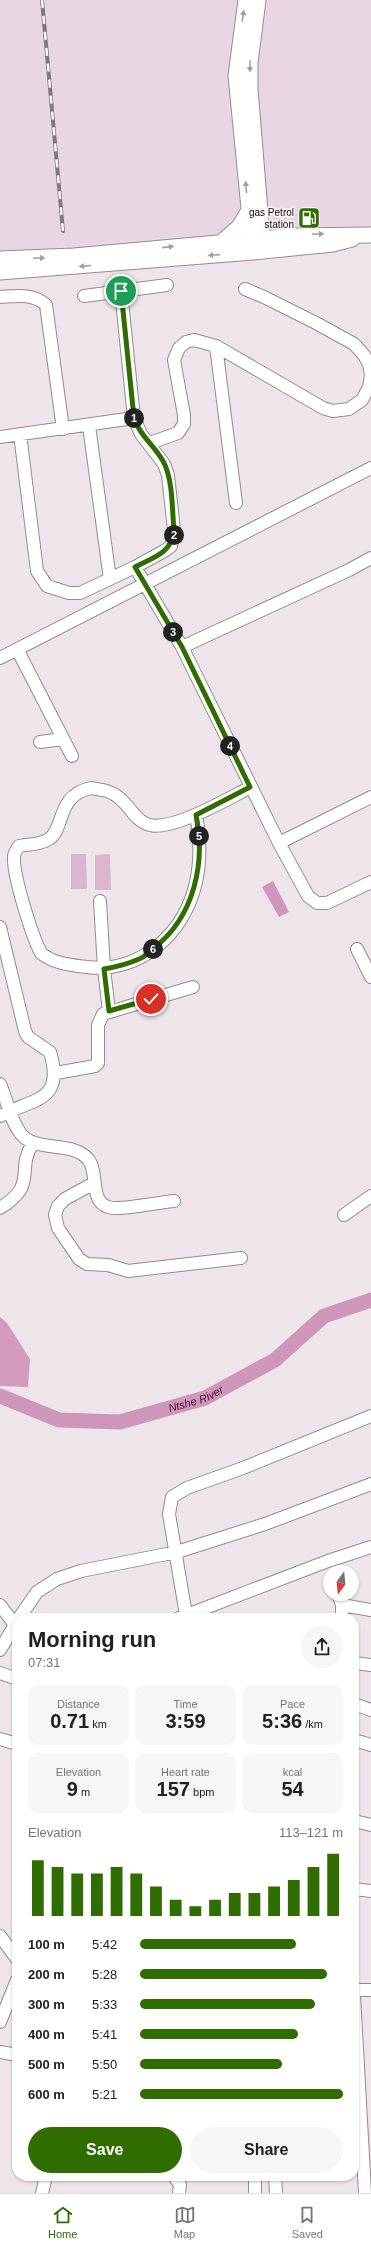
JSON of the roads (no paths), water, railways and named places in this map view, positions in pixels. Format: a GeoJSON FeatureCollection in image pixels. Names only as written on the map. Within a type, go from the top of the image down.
{"type":"FeatureCollection","features":[{"type":"Feature","properties":{"kind":"main road"},"geometry":{"type":"LineString","coordinates":[[246,0],[246,36]]}},
{"type":"Feature","properties":{"kind":"main road"},"geometry":{"type":"LineString","coordinates":[[258,0],[246,36],[236,76],[246,115],[258,245]]}},
{"type":"Feature","properties":{"kind":"main road"},"geometry":{"type":"LineString","coordinates":[[254,210],[272,224],[294,236]]}},
{"type":"Feature","properties":{"kind":"main road"},"geometry":{"type":"LineString","coordinates":[[223,241],[254,210]]}},
{"type":"Feature","properties":{"kind":"main road"},"geometry":{"type":"LineString","coordinates":[[0,259],[74,256],[223,241],[258,245],[294,236],[333,234],[367,235]]}},
{"type":"Feature","properties":{"kind":"main road"},"geometry":{"type":"LineString","coordinates":[[0,272],[258,245],[334,244],[367,235]]}},
{"type":"Feature","properties":{"kind":"street"},"geometry":{"type":"LineString","coordinates":[[84,296],[167,285]]}},
{"type":"Feature","properties":{"kind":"street"},"geometry":{"type":"LineString","coordinates":[[150,443],[178,433],[184,424],[184,415],[174,360],[179,348],[186,342],[194,340],[216,346],[323,408],[333,411],[349,409],[362,400],[369,388],[371,375],[369,364],[354,344],[271,300],[245,290]]}},
{"type":"Feature","properties":{"kind":"street"},"geometry":{"type":"LineString","coordinates":[[20,434],[37,571],[39,577],[48,586],[70,593],[80,593],[110,580],[166,550],[173,539],[174,530],[168,475],[164,464],[150,443],[141,434],[134,418],[121,291]]}},
{"type":"Feature","properties":{"kind":"street"},"geometry":{"type":"LineString","coordinates":[[0,297],[29,296],[40,300],[46,305],[64,429]]}},
{"type":"Feature","properties":{"kind":"street"},"geometry":{"type":"LineString","coordinates":[[216,346],[236,503]]}},
{"type":"Feature","properties":{"kind":"street"},"geometry":{"type":"LineString","coordinates":[[0,437],[88,426],[134,418]]}},
{"type":"Feature","properties":{"kind":"street"},"geometry":{"type":"LineString","coordinates":[[88,426],[110,580]]}},
{"type":"Feature","properties":{"kind":"street"},"geometry":{"type":"LineString","coordinates":[[0,658],[371,468]]}},
{"type":"Feature","properties":{"kind":"street"},"geometry":{"type":"LineString","coordinates":[[182,647],[349,570],[371,558]]}},
{"type":"Feature","properties":{"kind":"street"},"geometry":{"type":"LineString","coordinates":[[135,567],[182,647],[250,787],[308,896],[317,903],[327,903],[371,882]]}},
{"type":"Feature","properties":{"kind":"street"},"geometry":{"type":"LineString","coordinates":[[17,649],[72,756]]}},
{"type":"Feature","properties":{"kind":"street"},"geometry":{"type":"LineString","coordinates":[[40,742],[63,739]]}},
{"type":"Feature","properties":{"kind":"street"},"geometry":{"type":"LineString","coordinates":[[196,815],[200,852],[196,882],[188,903],[176,927],[162,942],[141,958],[122,965],[104,969],[58,962],[48,959],[41,953],[20,891],[14,858],[15,852],[19,846],[38,843],[50,839],[56,829],[64,806],[78,794],[92,788],[112,792],[123,799],[141,821],[150,826],[160,825],[196,815],[250,787]]}},
{"type":"Feature","properties":{"kind":"street"},"geometry":{"type":"LineString","coordinates":[[279,843],[371,799]]}},
{"type":"Feature","properties":{"kind":"street"},"geometry":{"type":"LineString","coordinates":[[100,901],[104,969],[109,1011]]}},
{"type":"Feature","properties":{"kind":"street"},"geometry":{"type":"LineString","coordinates":[[0,927],[25,1031],[28,1036],[50,1052],[56,1073],[53,1085],[44,1096],[5,1113]]}},
{"type":"Feature","properties":{"kind":"street"},"geometry":{"type":"LineString","coordinates":[[357,949],[370,973]]}},
{"type":"Feature","properties":{"kind":"street"},"geometry":{"type":"LineString","coordinates":[[56,1073],[95,1066],[98,1063],[99,1019],[109,1011],[193,987]]}},
{"type":"Feature","properties":{"kind":"street"},"geometry":{"type":"LineString","coordinates":[[0,1084],[5,1113],[22,1136],[33,1143],[71,1150],[87,1158],[93,1171],[94,1183],[98,1198],[107,1207],[113,1208],[174,1201]]}},
{"type":"Feature","properties":{"kind":"street"},"geometry":{"type":"LineString","coordinates":[[0,1208],[14,1198],[23,1186],[26,1159],[33,1143]]}},
{"type":"Feature","properties":{"kind":"street"},"geometry":{"type":"LineString","coordinates":[[94,1183],[65,1199],[58,1206],[55,1215],[58,1228],[79,1259],[87,1264],[108,1265],[128,1271],[241,1258]]}},
{"type":"Feature","properties":{"kind":"street"},"geometry":{"type":"LineString","coordinates":[[344,1214],[371,1196]]}},
{"type":"Feature","properties":{"kind":"street"},"geometry":{"type":"LineString","coordinates":[[182,1613],[177,1552],[169,1507],[172,1497],[176,1494],[370,1420]]}},
{"type":"Feature","properties":{"kind":"street"},"geometry":{"type":"LineString","coordinates":[[23,1613],[37,1592],[57,1579],[82,1571],[177,1552],[265,1524],[371,1484]]}},
{"type":"Feature","properties":{"kind":"street"},"geometry":{"type":"LineString","coordinates":[[332,1565],[370,1549]]}},
{"type":"Feature","properties":{"kind":"street"},"geometry":{"type":"LineString","coordinates":[[194,1613],[323,1568]]}},
{"type":"Feature","properties":{"kind":"street"},"geometry":{"type":"LineString","coordinates":[[340,1601],[341,1613]]}},
{"type":"Feature","properties":{"kind":"street"},"geometry":{"type":"LineString","coordinates":[[343,1601],[371,1610]]}},
{"type":"Feature","properties":{"kind":"street"},"geometry":{"type":"LineString","coordinates":[[0,1605],[12,1616]]}},
{"type":"Feature","properties":{"kind":"street"},"geometry":{"type":"LineString","coordinates":[[0,1650],[12,1630]]}},
{"type":"Feature","properties":{"kind":"street"},"geometry":{"type":"LineString","coordinates":[[359,1664],[371,1666]]}},
{"type":"Feature","properties":{"kind":"street"},"geometry":{"type":"LineString","coordinates":[[0,1673],[12,1677]]}},
{"type":"Feature","properties":{"kind":"street"},"geometry":{"type":"LineString","coordinates":[[359,1706],[371,1710]]}},
{"type":"Feature","properties":{"kind":"street"},"geometry":{"type":"LineString","coordinates":[[359,1742],[371,1746]]}},
{"type":"Feature","properties":{"kind":"street"},"geometry":{"type":"LineString","coordinates":[[359,1822],[371,1825]]}},
{"type":"Feature","properties":{"kind":"street"},"geometry":{"type":"LineString","coordinates":[[359,1890],[371,1891]]}},
{"type":"Feature","properties":{"kind":"street"},"geometry":{"type":"LineString","coordinates":[[0,1936],[12,1952]]}},
{"type":"Feature","properties":{"kind":"street"},"geometry":{"type":"LineString","coordinates":[[359,1990],[371,1990]]}},
{"type":"Feature","properties":{"kind":"street"},"geometry":{"type":"LineString","coordinates":[[0,2022],[12,1992]]}},
{"type":"Feature","properties":{"kind":"street"},"geometry":{"type":"LineString","coordinates":[[0,2052],[12,2054]]}},
{"type":"Feature","properties":{"kind":"street"},"geometry":{"type":"LineString","coordinates":[[359,2065],[365,2193]]}},
{"type":"Feature","properties":{"kind":"street"},"geometry":{"type":"LineString","coordinates":[[42,2193],[45,2181]]}},
{"type":"Feature","properties":{"kind":"street"},"geometry":{"type":"LineString","coordinates":[[178,2181],[180,2184],[179,2193]]}},
{"type":"Feature","properties":{"kind":"street"},"geometry":{"type":"LineString","coordinates":[[255,2181],[255,2193]]}},
{"type":"Feature","properties":{"kind":"street"},"geometry":{"type":"LineString","coordinates":[[275,2181],[276,2193]]}},
{"type":"Feature","properties":{"kind":"waterway","name":"Ntshe River"},"geometry":{"type":"LineString","coordinates":[[0,1396],[59,1420],[120,1422],[205,1398],[275,1360],[324,1316],[371,1300]]}},
{"type":"Feature","properties":{"kind":"railway"},"geometry":{"type":"LineString","coordinates":[[42,0],[63,231]]}},
{"type":"Feature","properties":{"kind":"place","name":"gas Petrol station"},"geometry":{"type":"Point","coordinates":[309,218]}}]}
